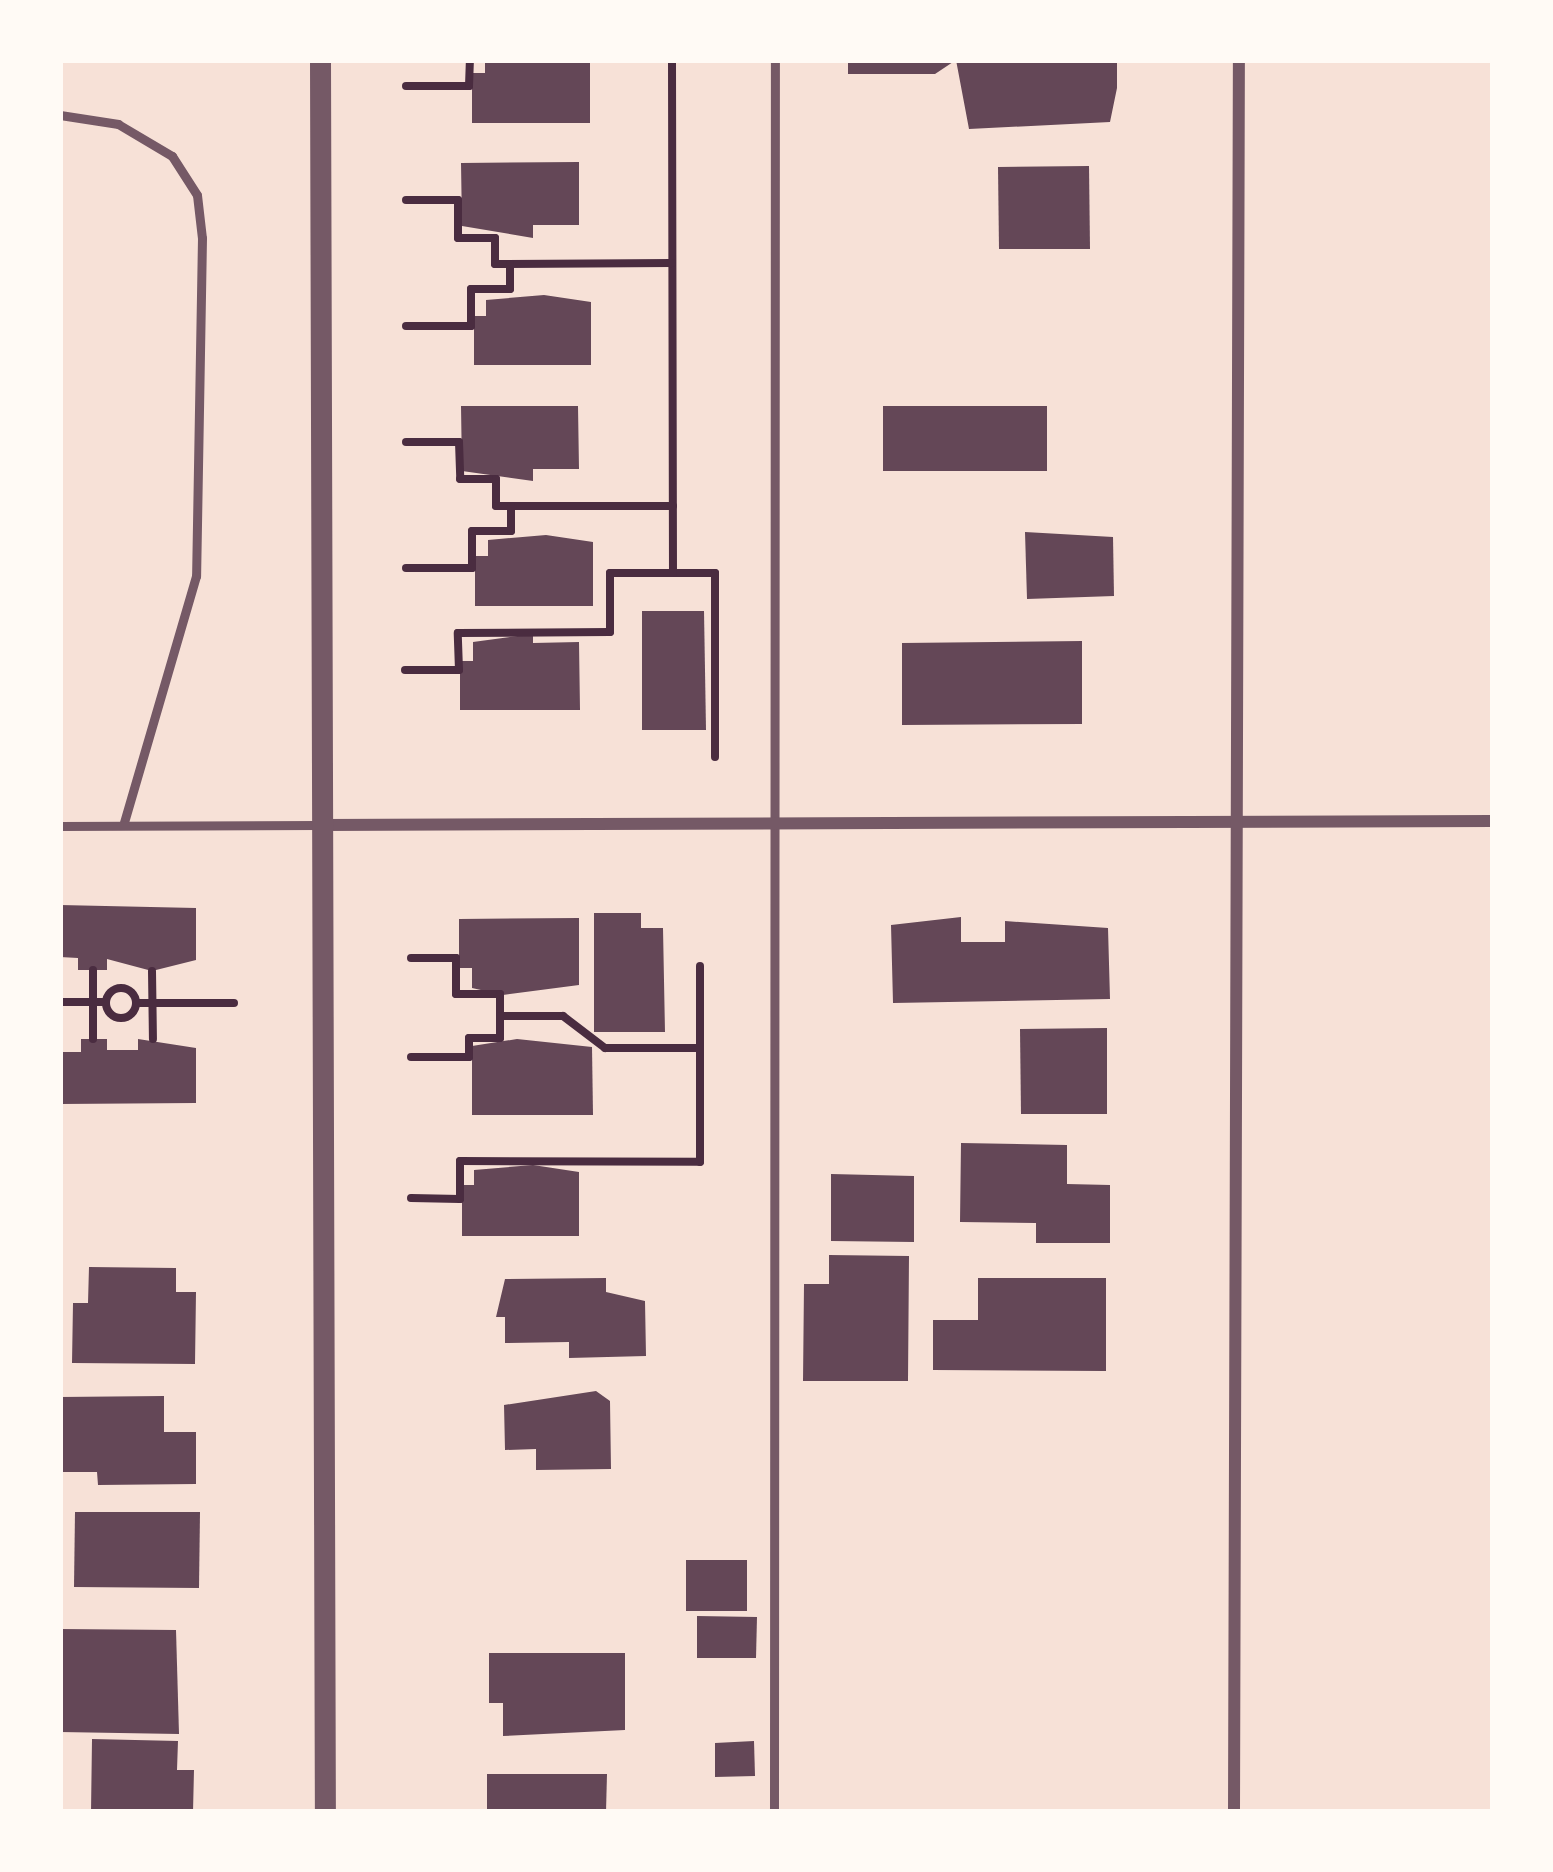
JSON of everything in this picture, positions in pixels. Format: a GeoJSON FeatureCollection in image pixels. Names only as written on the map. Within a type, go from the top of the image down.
{"type":"FeatureCollection","features":[{"type":"Feature","properties":{"kind":"street"},"geometry":{"type":"LineString","coordinates":[[320,60],[325,1812]]}},
{"type":"Feature","properties":{"kind":"street"},"geometry":{"type":"LineString","coordinates":[[1234,1812],[1239,60]]}},
{"type":"Feature","properties":{"kind":"street"},"geometry":{"type":"LineString","coordinates":[[324,825],[1493,820]]}},
{"type":"Feature","properties":{"kind":"lane"},"geometry":{"type":"LineString","coordinates":[[773,1812],[775,60]]}},
{"type":"Feature","properties":{"kind":"lane"},"geometry":{"type":"LineString","coordinates":[[60,115],[118,124],[172,156],[197,194],[202,238],[196,576],[124,823]]}},
{"type":"Feature","properties":{"kind":"lane"},"geometry":{"type":"LineString","coordinates":[[60,826],[324,825]]}},
{"type":"Feature","properties":{"kind":"path"},"geometry":{"type":"LineString","coordinates":[[406,86],[469,86],[470,60]]}},
{"type":"Feature","properties":{"kind":"path"},"geometry":{"type":"LineString","coordinates":[[672,60],[673,574]]}},
{"type":"Feature","properties":{"kind":"path"},"geometry":{"type":"LineString","coordinates":[[406,200],[458,200],[458,238],[495,238],[495,264],[672,263]]}},
{"type":"Feature","properties":{"kind":"path"},"geometry":{"type":"LineString","coordinates":[[406,326],[471,326],[471,289],[510,289],[510,264]]}},
{"type":"Feature","properties":{"kind":"path"},"geometry":{"type":"LineString","coordinates":[[406,442],[459,442],[460,479],[496,479],[496,506],[673,506]]}},
{"type":"Feature","properties":{"kind":"path"},"geometry":{"type":"LineString","coordinates":[[406,568],[472,568],[472,531],[511,531],[511,506]]}},
{"type":"Feature","properties":{"kind":"path"},"geometry":{"type":"LineString","coordinates":[[405,670],[459,670],[458,633],[610,632],[610,574],[715,574],[715,757]]}},
{"type":"Feature","properties":{"kind":"path"},"geometry":{"type":"LineString","coordinates":[[411,958],[456,958],[456,994],[500,994],[500,1038],[469,1038],[469,1057],[411,1057]]}},
{"type":"Feature","properties":{"kind":"path"},"geometry":{"type":"LineString","coordinates":[[411,1198],[460,1198],[460,1161],[700,1162],[700,966]]}},
{"type":"Feature","properties":{"kind":"path"},"geometry":{"type":"LineString","coordinates":[[93,970],[93,1040]]}},
{"type":"Feature","properties":{"kind":"path"},"geometry":{"type":"LineString","coordinates":[[152,971],[153,1039]]}},
{"type":"Feature","properties":{"kind":"path"},"geometry":{"type":"LineString","coordinates":[[60,1002],[106,1002],[124,988],[136,1003]]}},
{"type":"Feature","properties":{"kind":"path"},"geometry":{"type":"LineString","coordinates":[[106,1002],[121,1018],[136,1003],[234,1003]]}},
{"type":"Feature","properties":{"kind":"path"},"geometry":{"type":"LineString","coordinates":[[500,1016],[563,1016],[605,1048],[700,1048]]}},
{"type":"Feature","properties":{"kind":"building"},"geometry":{"type":"Polygon","coordinates":[[[485,60],[590,60],[590,123],[472,123],[472,73],[485,73],[485,60]]]}},
{"type":"Feature","properties":{"kind":"building"},"geometry":{"type":"Polygon","coordinates":[[[848,60],[956,60],[935,74],[848,74],[848,60]]]}},
{"type":"Feature","properties":{"kind":"building"},"geometry":{"type":"Polygon","coordinates":[[[956,60],[1117,60],[1110,122],[969,129],[956,60]]]}},
{"type":"Feature","properties":{"kind":"building"},"geometry":{"type":"Polygon","coordinates":[[[579,162],[579,225],[533,225],[533,238],[462,226],[461,163],[579,162]]]}},
{"type":"Feature","properties":{"kind":"building"},"geometry":{"type":"Polygon","coordinates":[[[1089,166],[1090,249],[999,249],[998,167],[1089,166]]]}},
{"type":"Feature","properties":{"kind":"building"},"geometry":{"type":"Polygon","coordinates":[[[544,295],[591,302],[591,365],[474,365],[474,316],[486,316],[486,300],[544,295]]]}},
{"type":"Feature","properties":{"kind":"building"},"geometry":{"type":"Polygon","coordinates":[[[461,406],[578,406],[579,469],[533,469],[533,481],[462,471],[461,406]]]}},
{"type":"Feature","properties":{"kind":"building"},"geometry":{"type":"Polygon","coordinates":[[[883,406],[1047,406],[1047,471],[883,471],[883,406]]]}},
{"type":"Feature","properties":{"kind":"building"},"geometry":{"type":"Polygon","coordinates":[[[1025,532],[1113,537],[1114,596],[1027,599],[1025,532]]]}},
{"type":"Feature","properties":{"kind":"building"},"geometry":{"type":"Polygon","coordinates":[[[546,535],[593,542],[593,606],[475,606],[475,556],[488,556],[488,540],[546,535]]]}},
{"type":"Feature","properties":{"kind":"building"},"geometry":{"type":"Polygon","coordinates":[[[642,611],[704,611],[706,730],[642,730],[642,611]]]}},
{"type":"Feature","properties":{"kind":"building"},"geometry":{"type":"Polygon","coordinates":[[[533,634],[533,643],[579,642],[580,710],[460,710],[460,661],[473,661],[473,642],[533,634]]]}},
{"type":"Feature","properties":{"kind":"building"},"geometry":{"type":"Polygon","coordinates":[[[1082,641],[1082,724],[902,725],[902,643],[1082,641]]]}},
{"type":"Feature","properties":{"kind":"building"},"geometry":{"type":"Polygon","coordinates":[[[60,905],[196,908],[196,960],[152,971],[107,959],[107,970],[78,970],[78,958],[60,957],[60,905]]]}},
{"type":"Feature","properties":{"kind":"building"},"geometry":{"type":"Polygon","coordinates":[[[594,913],[641,913],[641,928],[663,928],[665,1032],[594,1032],[594,913]]]}},
{"type":"Feature","properties":{"kind":"building"},"geometry":{"type":"Polygon","coordinates":[[[961,917],[961,942],[1005,942],[1005,921],[1108,928],[1110,999],[893,1003],[891,925],[961,917]]]}},
{"type":"Feature","properties":{"kind":"building"},"geometry":{"type":"Polygon","coordinates":[[[579,918],[579,985],[503,995],[472,988],[472,968],[459,968],[459,919],[579,918]]]}},
{"type":"Feature","properties":{"kind":"building"},"geometry":{"type":"Polygon","coordinates":[[[1107,1028],[1107,1114],[1021,1114],[1020,1029],[1107,1028]]]}},
{"type":"Feature","properties":{"kind":"building"},"geometry":{"type":"Polygon","coordinates":[[[81,1039],[107,1039],[107,1050],[138,1050],[138,1039],[196,1048],[196,1103],[60,1104],[60,1052],[81,1052],[81,1039]]]}},
{"type":"Feature","properties":{"kind":"building"},"geometry":{"type":"Polygon","coordinates":[[[517,1039],[592,1047],[593,1115],[472,1115],[472,1046],[517,1039]]]}},
{"type":"Feature","properties":{"kind":"building"},"geometry":{"type":"Polygon","coordinates":[[[961,1143],[1067,1145],[1067,1184],[1110,1185],[1110,1243],[1036,1243],[1036,1223],[960,1222],[961,1143]]]}},
{"type":"Feature","properties":{"kind":"building"},"geometry":{"type":"Polygon","coordinates":[[[533,1165],[579,1172],[579,1236],[462,1236],[462,1185],[474,1185],[474,1170],[533,1165]]]}},
{"type":"Feature","properties":{"kind":"building"},"geometry":{"type":"Polygon","coordinates":[[[831,1174],[914,1176],[914,1242],[831,1241],[831,1174]]]}},
{"type":"Feature","properties":{"kind":"building"},"geometry":{"type":"Polygon","coordinates":[[[829,1255],[909,1256],[908,1381],[803,1381],[804,1284],[829,1284],[829,1255]]]}},
{"type":"Feature","properties":{"kind":"building"},"geometry":{"type":"Polygon","coordinates":[[[89,1267],[176,1268],[176,1292],[196,1292],[195,1364],[72,1363],[73,1303],[88,1303],[89,1267]]]}},
{"type":"Feature","properties":{"kind":"building"},"geometry":{"type":"Polygon","coordinates":[[[606,1278],[606,1292],[645,1301],[646,1356],[569,1358],[569,1342],[505,1343],[505,1317],[496,1317],[505,1279],[606,1278]]]}},
{"type":"Feature","properties":{"kind":"building"},"geometry":{"type":"Polygon","coordinates":[[[978,1278],[1106,1278],[1106,1371],[933,1370],[933,1320],[978,1320],[978,1278]]]}},
{"type":"Feature","properties":{"kind":"building"},"geometry":{"type":"Polygon","coordinates":[[[596,1391],[610,1401],[611,1469],[536,1470],[536,1449],[505,1450],[504,1405],[596,1391]]]}},
{"type":"Feature","properties":{"kind":"building"},"geometry":{"type":"Polygon","coordinates":[[[164,1396],[164,1432],[196,1432],[196,1484],[98,1485],[97,1472],[60,1472],[60,1397],[164,1396]]]}},
{"type":"Feature","properties":{"kind":"building"},"geometry":{"type":"Polygon","coordinates":[[[75,1512],[200,1512],[199,1588],[74,1587],[75,1512]]]}},
{"type":"Feature","properties":{"kind":"building"},"geometry":{"type":"Polygon","coordinates":[[[686,1560],[747,1560],[747,1611],[686,1611],[686,1560]]]}},
{"type":"Feature","properties":{"kind":"building"},"geometry":{"type":"Polygon","coordinates":[[[697,1616],[757,1617],[756,1658],[697,1658],[697,1616]]]}},
{"type":"Feature","properties":{"kind":"building"},"geometry":{"type":"Polygon","coordinates":[[[60,1629],[176,1630],[179,1734],[60,1732],[60,1629]]]}},
{"type":"Feature","properties":{"kind":"building"},"geometry":{"type":"Polygon","coordinates":[[[489,1653],[625,1653],[625,1730],[503,1736],[503,1703],[489,1703],[489,1653]]]}},
{"type":"Feature","properties":{"kind":"building"},"geometry":{"type":"Polygon","coordinates":[[[92,1739],[178,1741],[177,1770],[194,1770],[193,1812],[91,1812],[92,1739]]]}},
{"type":"Feature","properties":{"kind":"building"},"geometry":{"type":"Polygon","coordinates":[[[754,1741],[755,1776],[715,1777],[715,1743],[754,1741]]]}},
{"type":"Feature","properties":{"kind":"building"},"geometry":{"type":"Polygon","coordinates":[[[487,1774],[607,1774],[606,1812],[487,1812],[487,1774]]]}}]}
